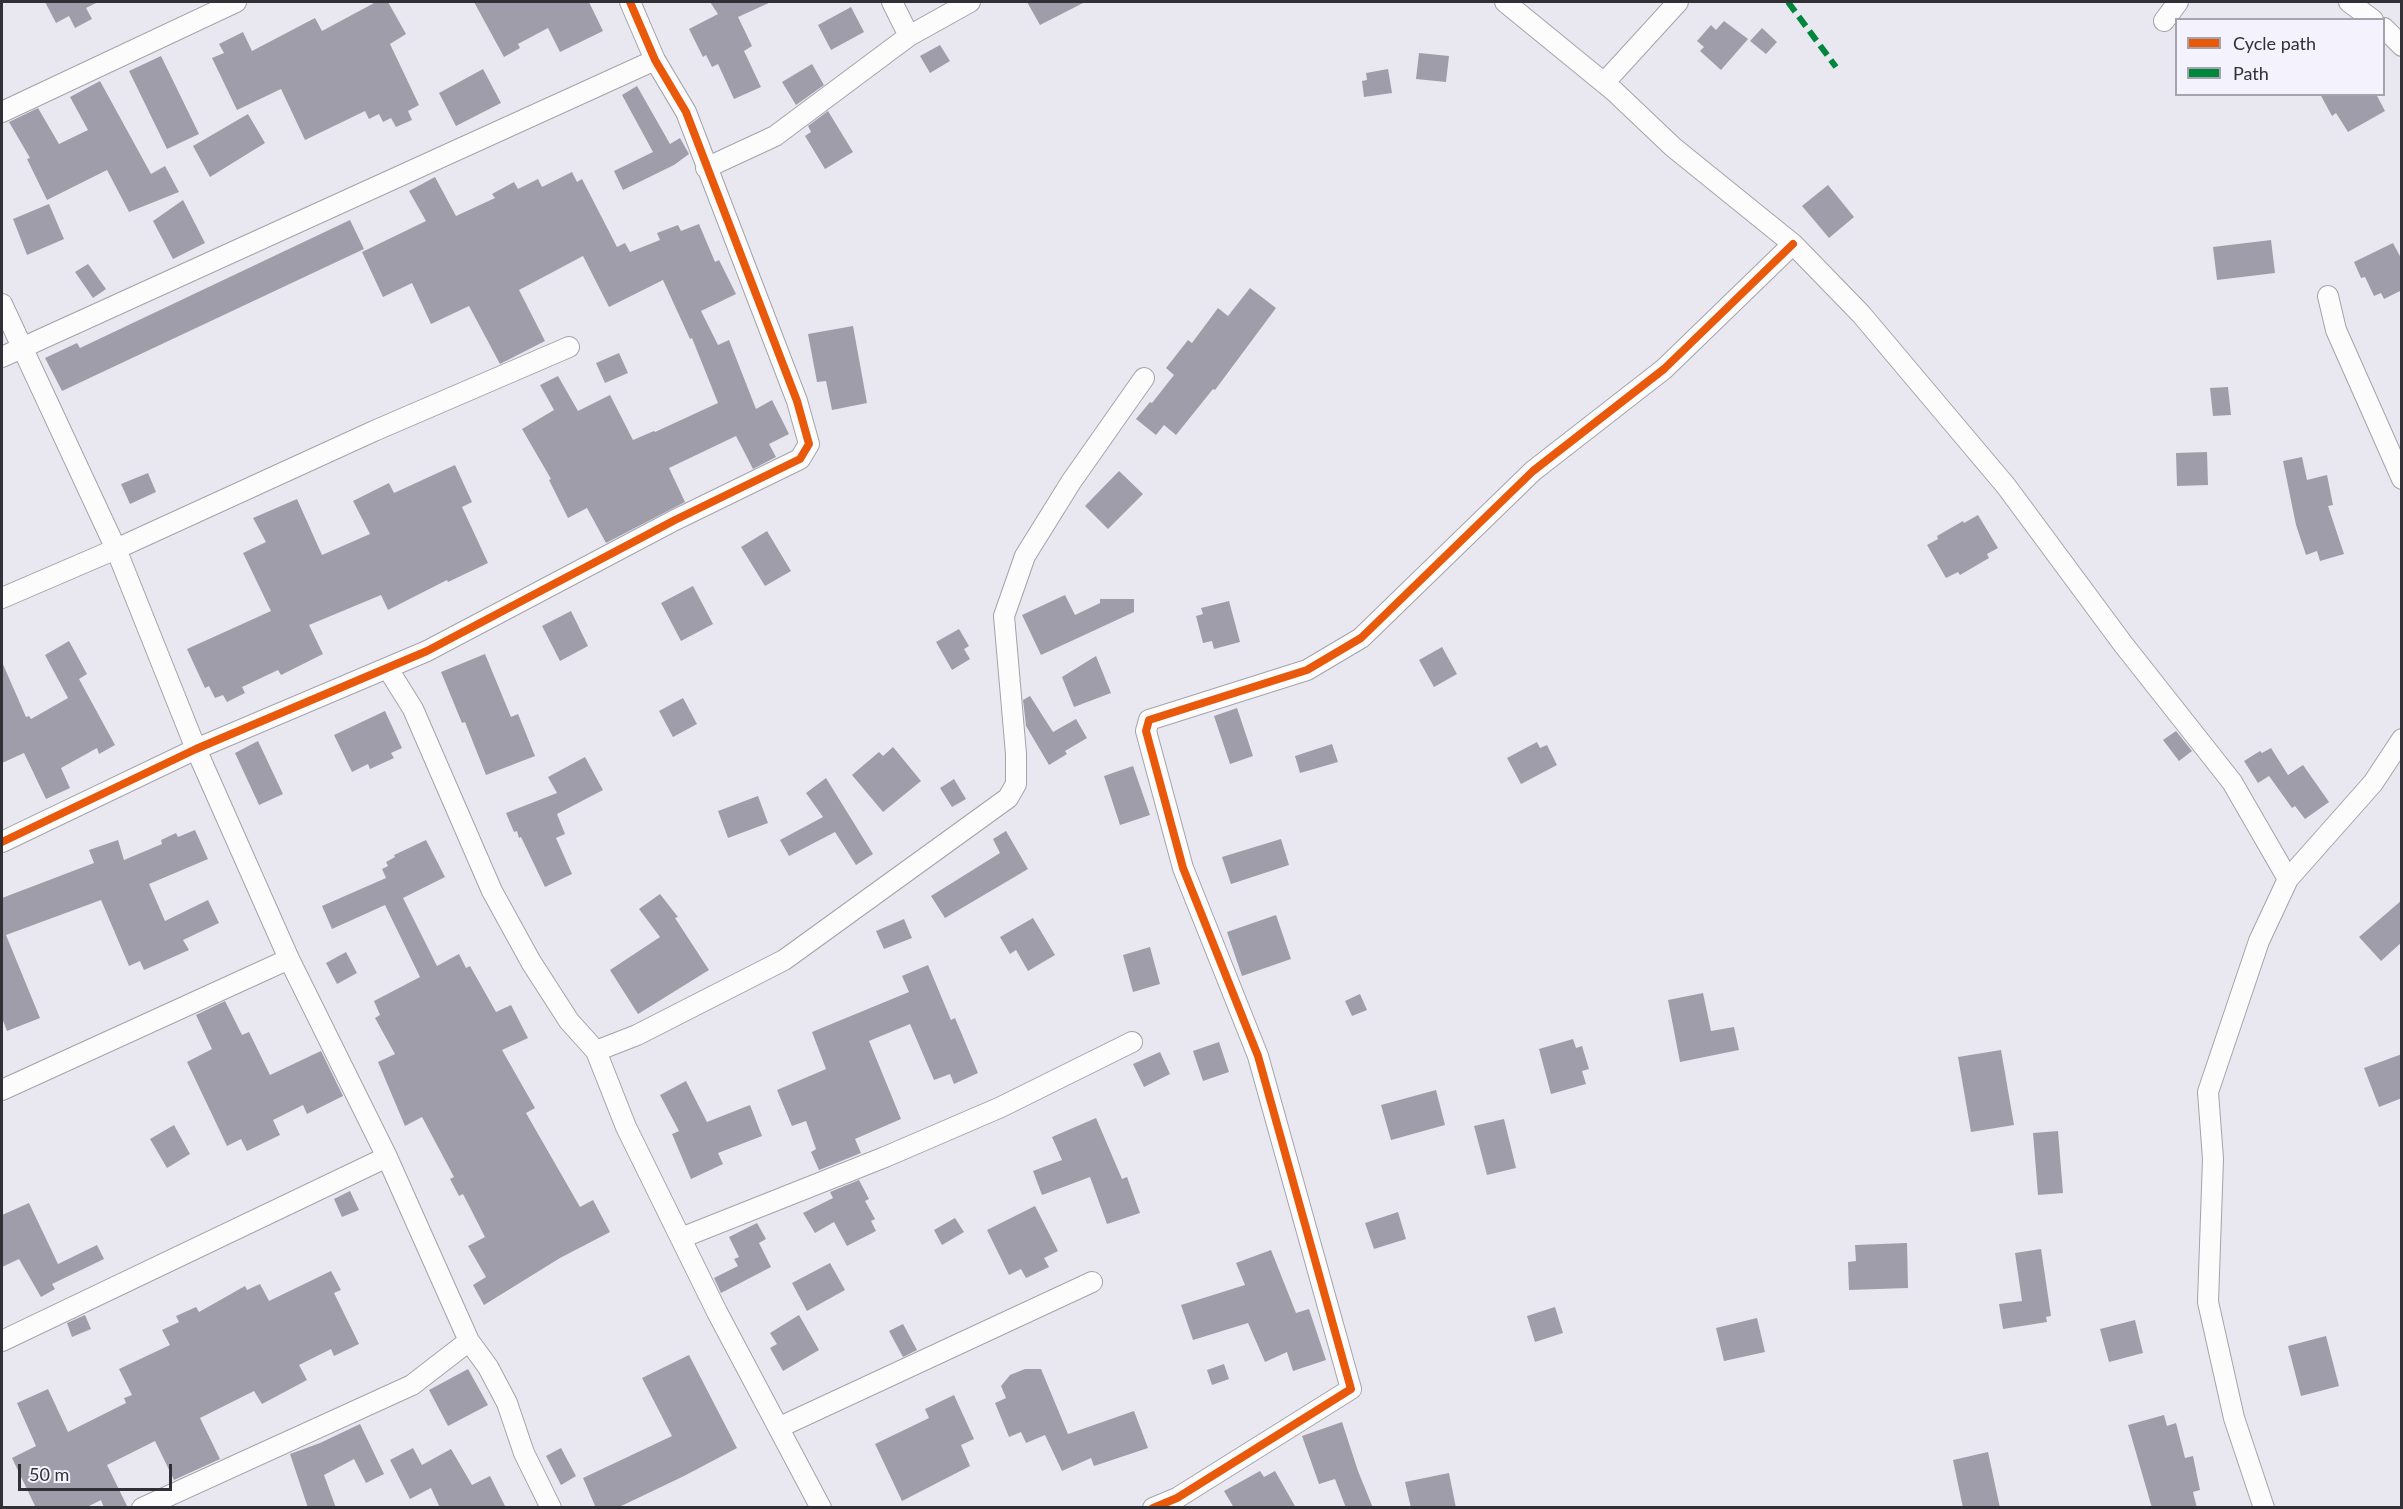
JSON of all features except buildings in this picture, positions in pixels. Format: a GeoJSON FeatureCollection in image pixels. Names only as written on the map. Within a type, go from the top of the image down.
{"type":"FeatureCollection","features":[{"type":"Feature","properties":{"kind":"street"},"geometry":{"type":"LineString","coordinates":[[2,112],[236,2]]}},
{"type":"Feature","properties":{"kind":"street"},"geometry":{"type":"LineString","coordinates":[[2,842],[196,749],[388,669],[582,571],[693,511],[800,459],[809,444],[797,401],[686,112],[655,60],[630,2]]}},
{"type":"Feature","properties":{"kind":"street"},"geometry":{"type":"LineString","coordinates":[[892,2],[909,36]]}},
{"type":"Feature","properties":{"kind":"street"},"geometry":{"type":"LineString","coordinates":[[706,168],[775,136],[909,36],[970,2]]}},
{"type":"Feature","properties":{"kind":"street"},"geometry":{"type":"LineString","coordinates":[[1504,2],[1604,83],[1673,147],[1793,244],[1861,314],[2006,486],[2123,644],[2232,782],[2288,879]]}},
{"type":"Feature","properties":{"kind":"street"},"geometry":{"type":"LineString","coordinates":[[1604,83],[1678,2]]}},
{"type":"Feature","properties":{"kind":"street"},"geometry":{"type":"LineString","coordinates":[[2164,21],[2178,2]]}},
{"type":"Feature","properties":{"kind":"street"},"geometry":{"type":"LineString","coordinates":[[2349,2],[2370,18]]}},
{"type":"Feature","properties":{"kind":"street"},"geometry":{"type":"LineString","coordinates":[[2385,29],[2402,46]]}},
{"type":"Feature","properties":{"kind":"street"},"geometry":{"type":"LineString","coordinates":[[2,357],[655,60]]}},
{"type":"Feature","properties":{"kind":"street"},"geometry":{"type":"LineString","coordinates":[[1153,1508],[1177,1498],[1351,1389],[1258,1056],[1183,868],[1146,731],[1149,720],[1307,670],[1361,638],[1533,471],[1664,369],[1793,244]]}},
{"type":"Feature","properties":{"kind":"street"},"geometry":{"type":"LineString","coordinates":[[2328,296],[2336,330],[2402,479]]}},
{"type":"Feature","properties":{"kind":"street"},"geometry":{"type":"LineString","coordinates":[[2,304],[116,549],[196,749],[289,960],[387,1157],[469,1341],[488,1367],[507,1403],[524,1454],[551,1508]]}},
{"type":"Feature","properties":{"kind":"street"},"geometry":{"type":"LineString","coordinates":[[2,598],[569,347]]}},
{"type":"Feature","properties":{"kind":"street"},"geometry":{"type":"LineString","coordinates":[[596,1051],[638,1035],[784,960],[1008,798],[1016,784],[1016,754],[1004,616],[1025,556],[1071,482],[1144,378]]}},
{"type":"Feature","properties":{"kind":"street"},"geometry":{"type":"LineString","coordinates":[[388,669],[413,709],[492,891],[531,962],[569,1021],[596,1051],[626,1127],[717,1312],[821,1508]]}},
{"type":"Feature","properties":{"kind":"street"},"geometry":{"type":"LineString","coordinates":[[2264,1508],[2234,1418],[2208,1302],[2213,1159],[2208,1092],[2259,941],[2288,879],[2373,783],[2402,739]]}},
{"type":"Feature","properties":{"kind":"street"},"geometry":{"type":"LineString","coordinates":[[2,1090],[289,960]]}},
{"type":"Feature","properties":{"kind":"street"},"geometry":{"type":"LineString","coordinates":[[681,1238],[885,1157],[1001,1107],[1132,1042]]}},
{"type":"Feature","properties":{"kind":"street"},"geometry":{"type":"LineString","coordinates":[[2,1341],[387,1157]]}},
{"type":"Feature","properties":{"kind":"street"},"geometry":{"type":"LineString","coordinates":[[780,1427],[1092,1282]]}},
{"type":"Feature","properties":{"kind":"street"},"geometry":{"type":"LineString","coordinates":[[142,1508],[412,1385],[469,1341]]}},
{"type":"Feature","properties":{"kind":"marked path"},"geometry":{"type":"LineString","coordinates":[[1788,2],[1836,67]]}},
{"type":"Feature","properties":{"kind":"cycle path"},"geometry":{"type":"LineString","coordinates":[[2,842],[196,749],[427,651],[675,520],[800,459],[809,444],[797,401],[686,112],[655,60],[630,2]]}},
{"type":"Feature","properties":{"kind":"cycle path"},"geometry":{"type":"LineString","coordinates":[[1153,1508],[1177,1498],[1351,1389],[1258,1056],[1183,868],[1146,731],[1149,720],[1307,670],[1361,638],[1533,471],[1664,369],[1793,244]]}}]}
